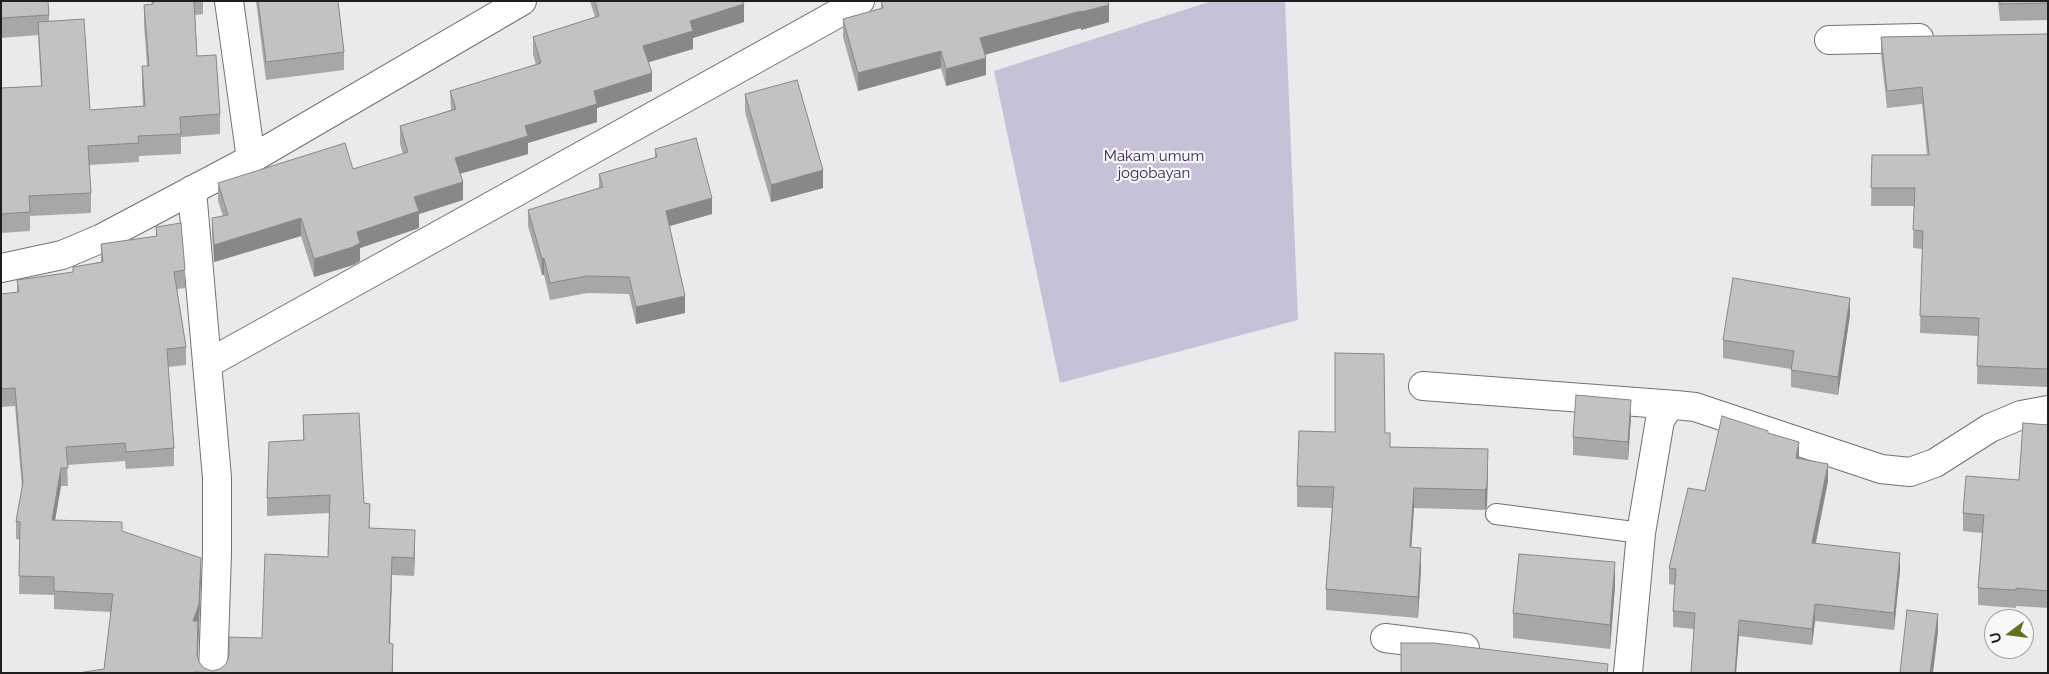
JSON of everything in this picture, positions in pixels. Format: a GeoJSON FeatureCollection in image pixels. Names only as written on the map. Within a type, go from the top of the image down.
{"type":"FeatureCollection","features":[{"type":"Feature","properties":{"kind":"street"},"geometry":{"type":"LineString","coordinates":[[229,1],[251,159]]}},
{"type":"Feature","properties":{"kind":"street"},"geometry":{"type":"LineString","coordinates":[[1,268],[62,255],[100,239],[251,159],[522,1]]}},
{"type":"Feature","properties":{"kind":"street"},"geometry":{"type":"LineString","coordinates":[[207,364],[860,1]]}},
{"type":"Feature","properties":{"kind":"street"},"geometry":{"type":"LineString","coordinates":[[1829,40],[1948,38]]}},
{"type":"Feature","properties":{"kind":"street"},"geometry":{"type":"LineString","coordinates":[[192,190],[217,478],[214,673]]}},
{"type":"Feature","properties":{"kind":"street"},"geometry":{"type":"LineString","coordinates":[[1423,386],[1695,407],[1881,469],[1910,472],[1935,463],[1990,428],[2021,415],[2048,410]]}},
{"type":"Feature","properties":{"kind":"street"},"geometry":{"type":"LineString","coordinates":[[1599,663],[1628,670],[1641,533],[1660,420],[1668,408],[1676,405]]}},
{"type":"Feature","properties":{"kind":"street"},"geometry":{"type":"LineString","coordinates":[[1385,638],[1492,651]]}},
{"type":"Feature","properties":{"kind":"lane"},"geometry":{"type":"LineString","coordinates":[[1496,514],[1641,533]]}},
{"type":"Feature","properties":{"kind":"green space","name":"Makam umum jogobayan"},"geometry":{"type":"Polygon","coordinates":[[[1212,1],[1285,1],[1298,320],[1060,383],[994,71],[1212,1]]]}},
{"type":"Feature","properties":{"kind":"building"},"geometry":{"type":"Polygon","coordinates":[[[1,1],[48,1],[49,15],[1,18],[1,1]]]}},
{"type":"Feature","properties":{"kind":"building"},"geometry":{"type":"Polygon","coordinates":[[[153,1],[194,1],[197,56],[216,55],[220,114],[180,117],[181,134],[138,136],[139,143],[88,146],[91,193],[29,196],[30,212],[1,214],[1,88],[42,86],[38,22],[84,19],[90,110],[145,106],[142,66],[149,66],[144,5],[153,4],[153,1]]]}},
{"type":"Feature","properties":{"kind":"building"},"geometry":{"type":"Polygon","coordinates":[[[258,1],[338,1],[344,52],[266,62],[258,1]]]}},
{"type":"Feature","properties":{"kind":"building"},"geometry":{"type":"Polygon","coordinates":[[[595,1],[743,1],[744,4],[690,21],[693,31],[643,46],[652,73],[594,91],[597,104],[525,126],[528,136],[455,158],[463,182],[414,197],[419,211],[357,232],[360,243],[353,247],[314,259],[301,218],[214,245],[212,218],[228,215],[218,183],[345,143],[353,169],[408,152],[400,126],[456,109],[450,91],[541,63],[533,37],[599,16],[595,1]]]}},
{"type":"Feature","properties":{"kind":"building"},"geometry":{"type":"Polygon","coordinates":[[[881,1],[1108,1],[1109,5],[980,38],[986,58],[946,69],[941,51],[858,73],[843,19],[883,8],[881,1]]]}},
{"type":"Feature","properties":{"kind":"building"},"geometry":{"type":"Polygon","coordinates":[[[2000,1],[2048,1],[2048,3],[2000,4],[2000,1]]]}},
{"type":"Feature","properties":{"kind":"building"},"geometry":{"type":"Polygon","coordinates":[[[2048,34],[2048,369],[1977,366],[1979,318],[1920,316],[1923,231],[1913,230],[1915,188],[1871,188],[1872,155],[1929,155],[1922,87],[1887,91],[1881,37],[2048,34]]]}},
{"type":"Feature","properties":{"kind":"building"},"geometry":{"type":"Polygon","coordinates":[[[797,80],[823,170],[771,185],[745,94],[797,80]]]}},
{"type":"Feature","properties":{"kind":"building"},"geometry":{"type":"Polygon","coordinates":[[[696,138],[712,198],[666,211],[685,296],[636,307],[629,277],[587,276],[550,283],[528,210],[603,187],[599,174],[657,157],[655,149],[696,138]]]}},
{"type":"Feature","properties":{"kind":"building"},"geometry":{"type":"Polygon","coordinates":[[[181,223],[185,270],[174,272],[186,347],[167,349],[174,448],[126,452],[125,443],[66,447],[68,468],[61,468],[52,520],[122,522],[122,531],[201,558],[199,604],[193,621],[198,621],[197,655],[199,662],[204,668],[212,671],[220,669],[226,664],[229,656],[229,637],[262,638],[265,554],[328,557],[330,495],[267,498],[269,442],[304,440],[303,415],[359,413],[364,503],[370,504],[369,528],[415,530],[414,558],[392,557],[389,643],[393,644],[392,673],[78,673],[104,669],[113,594],[54,591],[54,577],[19,576],[20,522],[16,521],[23,482],[15,388],[1,389],[1,294],[19,292],[17,280],[73,272],[73,267],[103,262],[101,244],[157,236],[156,227],[181,223]]]}},
{"type":"Feature","properties":{"kind":"building"},"geometry":{"type":"Polygon","coordinates":[[[1733,278],[1850,298],[1838,377],[1791,370],[1794,351],[1723,340],[1733,278]]]}},
{"type":"Feature","properties":{"kind":"building"},"geometry":{"type":"Polygon","coordinates":[[[1335,353],[1384,354],[1385,433],[1390,433],[1390,447],[1488,449],[1487,486],[1485,490],[1414,488],[1410,547],[1421,548],[1418,597],[1326,589],[1334,487],[1297,486],[1299,431],[1335,432],[1335,353]]]}},
{"type":"Feature","properties":{"kind":"building"},"geometry":{"type":"Polygon","coordinates":[[[1576,395],[1631,400],[1628,442],[1573,437],[1576,395]]]}},
{"type":"Feature","properties":{"kind":"building"},"geometry":{"type":"Polygon","coordinates":[[[1722,416],[1799,442],[1796,458],[1828,464],[1812,543],[1900,553],[1894,613],[1815,604],[1812,629],[1739,620],[1735,673],[1691,673],[1695,613],[1673,611],[1676,569],[1669,568],[1688,488],[1705,491],[1722,416]]]}},
{"type":"Feature","properties":{"kind":"building"},"geometry":{"type":"Polygon","coordinates":[[[2023,423],[2048,425],[2048,591],[2016,588],[2016,590],[1978,588],[1984,515],[1963,513],[1966,476],[2019,480],[2023,423]]]}},
{"type":"Feature","properties":{"kind":"building"},"geometry":{"type":"Polygon","coordinates":[[[1519,554],[1615,562],[1610,625],[1513,613],[1519,554]]]}},
{"type":"Feature","properties":{"kind":"building"},"geometry":{"type":"Polygon","coordinates":[[[1907,610],[1938,614],[1930,673],[1900,673],[1907,610]]]}},
{"type":"Feature","properties":{"kind":"building"},"geometry":{"type":"Polygon","coordinates":[[[1401,643],[1434,643],[1608,664],[1607,673],[1401,673],[1401,643]]]}}]}
